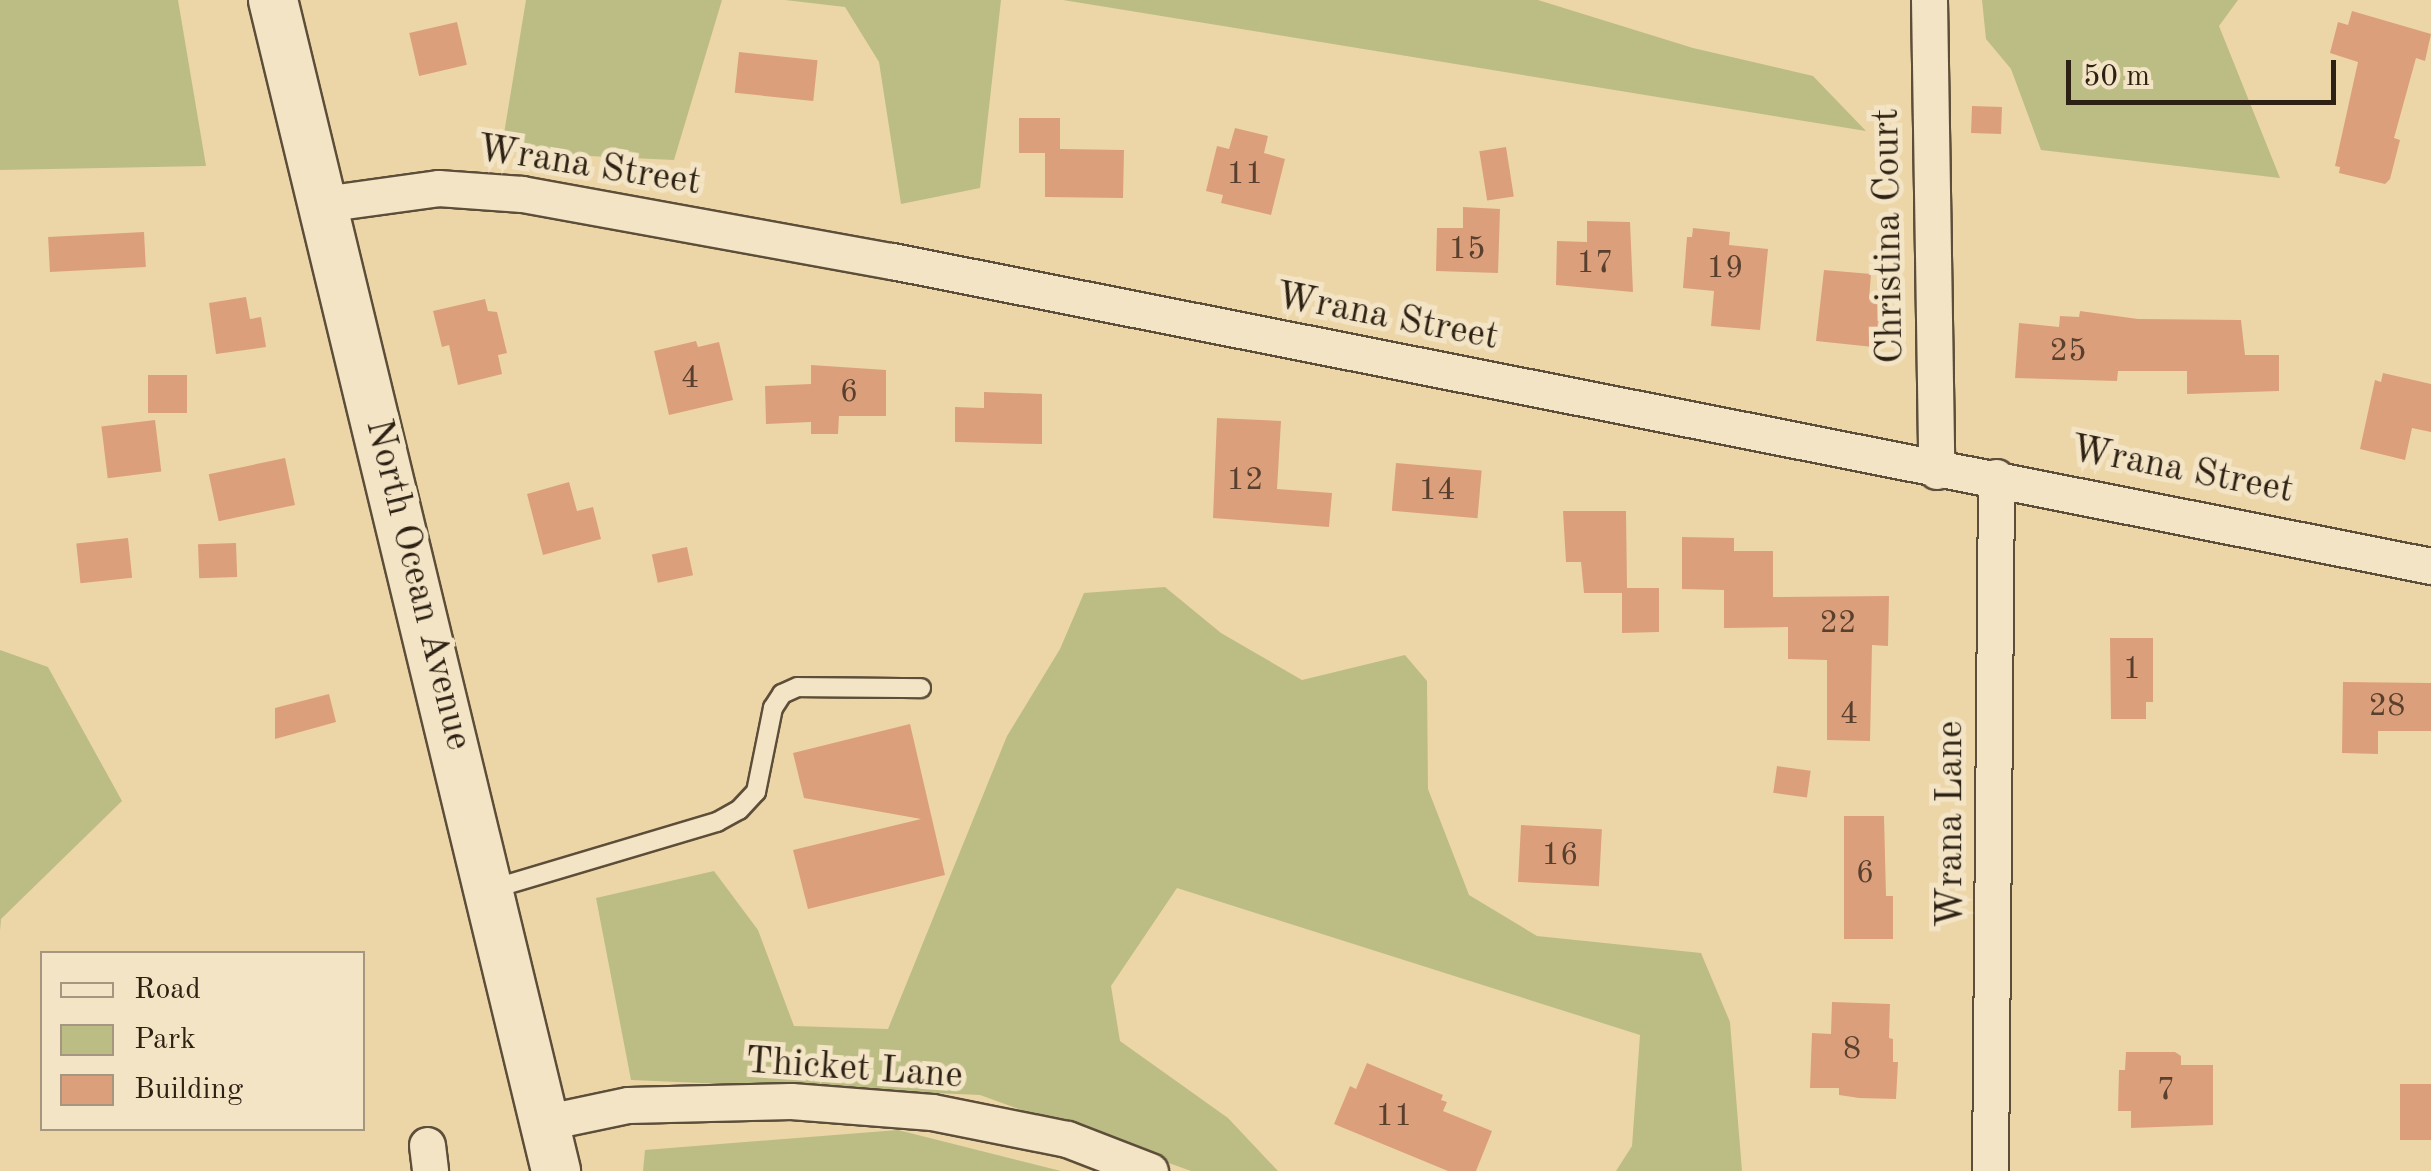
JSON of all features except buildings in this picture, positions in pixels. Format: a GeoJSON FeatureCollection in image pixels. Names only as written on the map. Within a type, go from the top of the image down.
{"type":"FeatureCollection","features":[{"type":"Feature","properties":{"kind":"main road","name":"North Ocean Avenue"},"geometry":{"type":"LineString","coordinates":[[273,0],[492,889],[556,1171]]}},
{"type":"Feature","properties":{"kind":"street","name":"Christina Court"},"geometry":{"type":"LineString","coordinates":[[1929,0],[1936,471]]}},
{"type":"Feature","properties":{"kind":"street","name":"Wrana Street"},"geometry":{"type":"LineString","coordinates":[[322,204],[438,188],[522,194],[892,262],[1936,471],[1996,477],[2431,566]]}},
{"type":"Feature","properties":{"kind":"street","name":"Wrana Lane"},"geometry":{"type":"LineString","coordinates":[[1990,1171],[1996,477]]}},
{"type":"Feature","properties":{"kind":"street","name":"Thicket Lane"},"geometry":{"type":"LineString","coordinates":[[546,1122],[628,1105],[791,1102],[914,1111],[1067,1138],[1150,1171]]}},
{"type":"Feature","properties":{"kind":"lane"},"geometry":{"type":"LineString","coordinates":[[492,889],[717,822],[739,810],[756,792],[773,708],[782,694],[798,686],[921,688]]}},
{"type":"Feature","properties":{"kind":"green space"},"geometry":{"type":"Polygon","coordinates":[[[0,0],[178,0],[206,166],[0,170],[0,0]]]}},
{"type":"Feature","properties":{"kind":"green space"},"geometry":{"type":"Polygon","coordinates":[[[526,0],[722,0],[674,160],[501,152],[526,0]]]}},
{"type":"Feature","properties":{"kind":"green space"},"geometry":{"type":"Polygon","coordinates":[[[785,0],[1001,0],[980,188],[901,204],[879,62],[845,7],[785,0]]]}},
{"type":"Feature","properties":{"kind":"green space"},"geometry":{"type":"Polygon","coordinates":[[[1063,0],[1538,0],[1693,48],[1813,76],[1866,131],[1063,0]]]}},
{"type":"Feature","properties":{"kind":"green space"},"geometry":{"type":"Polygon","coordinates":[[[1982,0],[2238,0],[2219,26],[2280,178],[2041,150],[2011,69],[1986,39],[1982,0]]]}},
{"type":"Feature","properties":{"kind":"green space"},"geometry":{"type":"Polygon","coordinates":[[[1165,587],[1221,633],[1302,680],[1405,655],[1427,681],[1428,789],[1469,895],[1537,936],[1701,953],[1730,1022],[1742,1171],[1616,1171],[1632,1146],[1640,1035],[1177,888],[1111,986],[1120,1041],[1228,1118],[1278,1171],[1191,1171],[980,1095],[631,1080],[596,898],[714,871],[758,930],[794,1026],[888,1029],[1007,736],[1060,649],[1084,593],[1165,587]]]}},
{"type":"Feature","properties":{"kind":"green space"},"geometry":{"type":"Polygon","coordinates":[[[0,650],[48,667],[122,801],[1,919],[0,931],[0,650]]]}},
{"type":"Feature","properties":{"kind":"green space"},"geometry":{"type":"Polygon","coordinates":[[[898,1130],[1061,1171],[643,1171],[645,1150],[898,1130]]]}}]}
